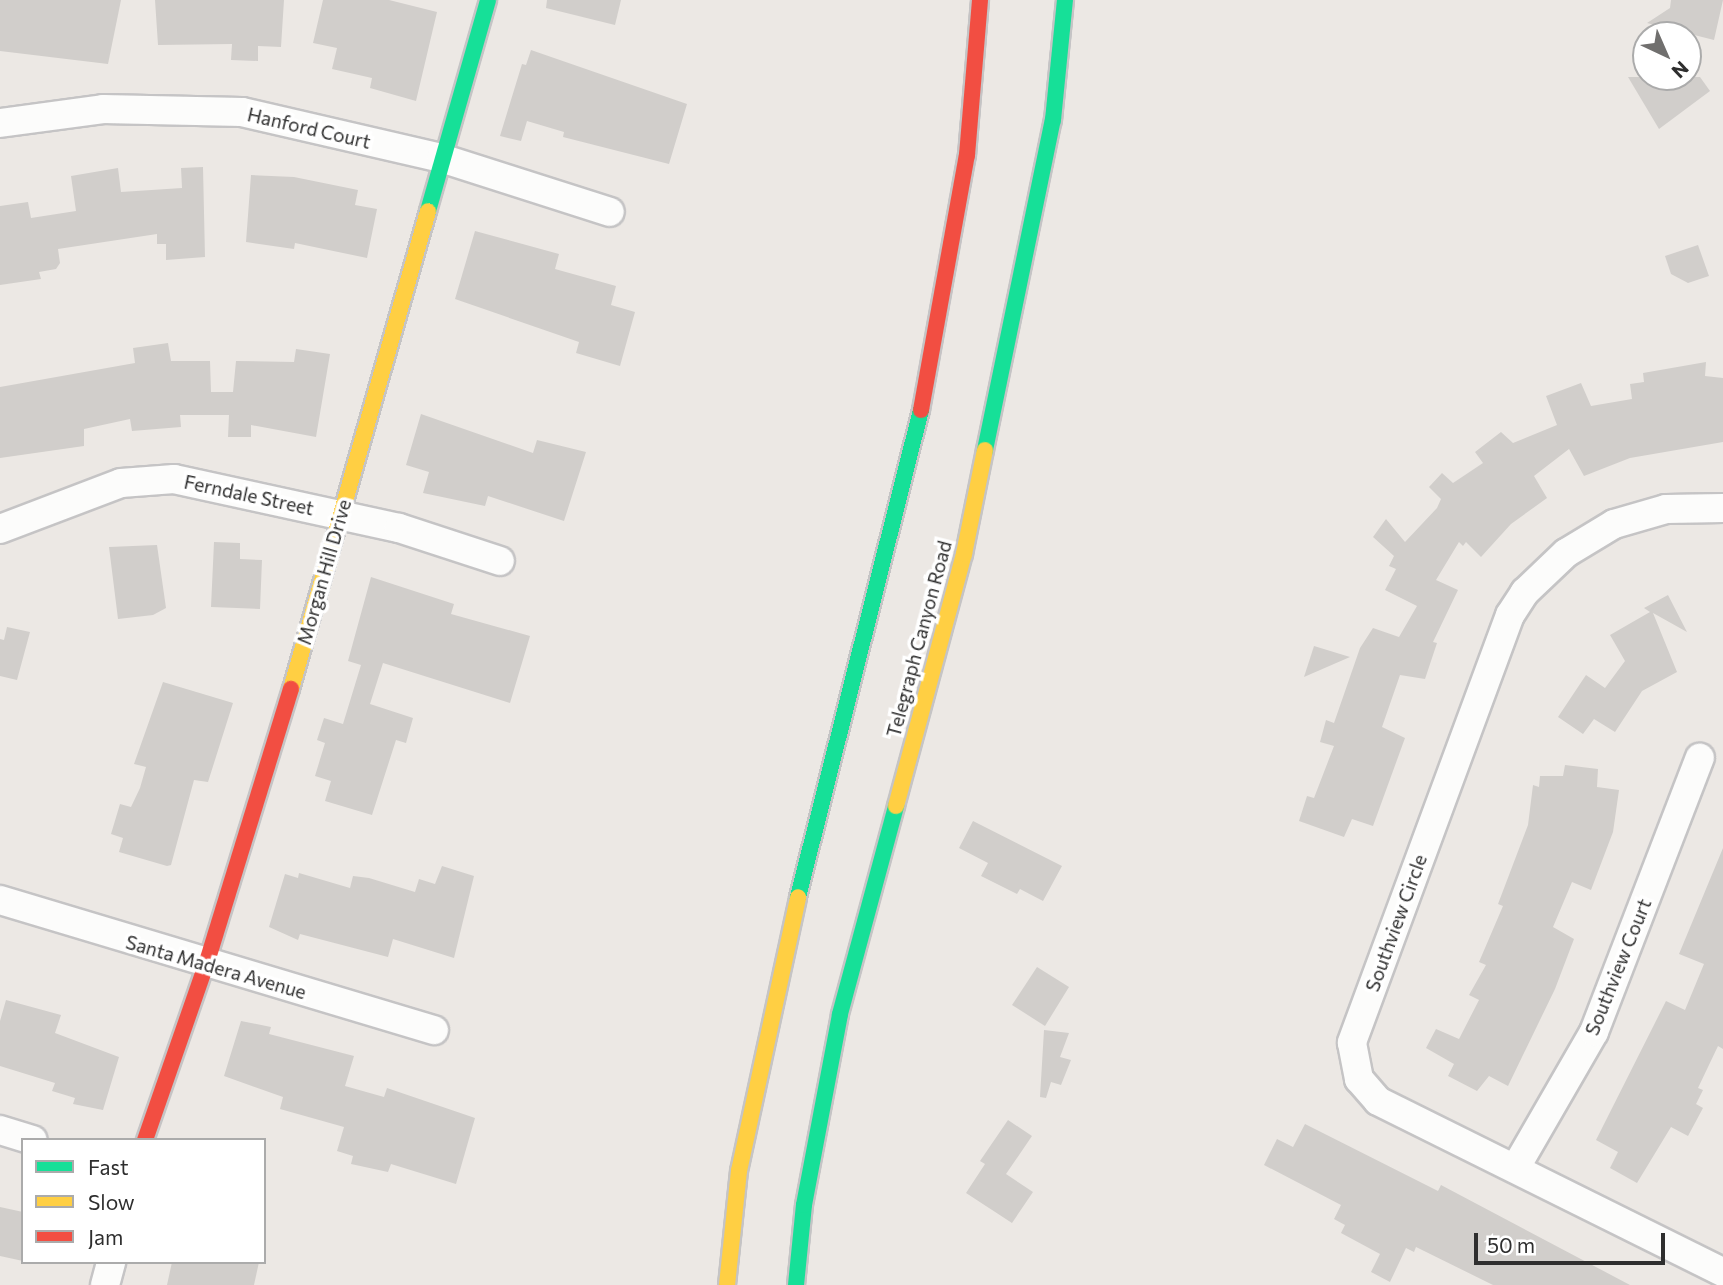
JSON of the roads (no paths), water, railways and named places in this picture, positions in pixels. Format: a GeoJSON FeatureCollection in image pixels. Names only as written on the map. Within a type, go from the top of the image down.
{"type":"FeatureCollection","features":[{"type":"Feature","properties":{"kind":"main road","name":"Morgan Hill Drive"},"geometry":{"type":"LineString","coordinates":[[146,1138],[206,965],[340,514],[488,0]]}},
{"type":"Feature","properties":{"kind":"main road"},"geometry":{"type":"LineString","coordinates":[[727,1285],[739,1171],[795,910],[916,438],[967,155],[980,0]]}},
{"type":"Feature","properties":{"kind":"main road","name":"Telegraph Canyon Road"},"geometry":{"type":"LineString","coordinates":[[796,1285],[804,1205],[840,1014],[964,554],[1053,120],[1065,0]]}},
{"type":"Feature","properties":{"kind":"street","name":"Hanford Court"},"geometry":{"type":"LineString","coordinates":[[0,123],[103,109],[242,112],[441,158],[610,212]]}},
{"type":"Feature","properties":{"kind":"street","name":"Ferndale Street"},"geometry":{"type":"LineString","coordinates":[[0,529],[121,483],[174,480],[340,514],[500,561]]}},
{"type":"Feature","properties":{"kind":"street","name":"Southview Circle"},"geometry":{"type":"LineString","coordinates":[[1723,508],[1666,509],[1614,524],[1566,553],[1525,592],[1510,615],[1352,1043],[1359,1079],[1378,1101],[1516,1167],[1723,1272]]}},
{"type":"Feature","properties":{"kind":"street","name":"Southview Court"},"geometry":{"type":"LineString","coordinates":[[1516,1167],[1594,1032],[1700,758]]}},
{"type":"Feature","properties":{"kind":"street","name":"Santa Madera Avenue"},"geometry":{"type":"LineString","coordinates":[[0,900],[206,965],[434,1030]]}},
{"type":"Feature","properties":{"kind":"street"},"geometry":{"type":"LineString","coordinates":[[0,1130],[26,1138]]}},
{"type":"Feature","properties":{"kind":"street"},"geometry":{"type":"LineString","coordinates":[[104,1285],[110,1264]]}}]}
